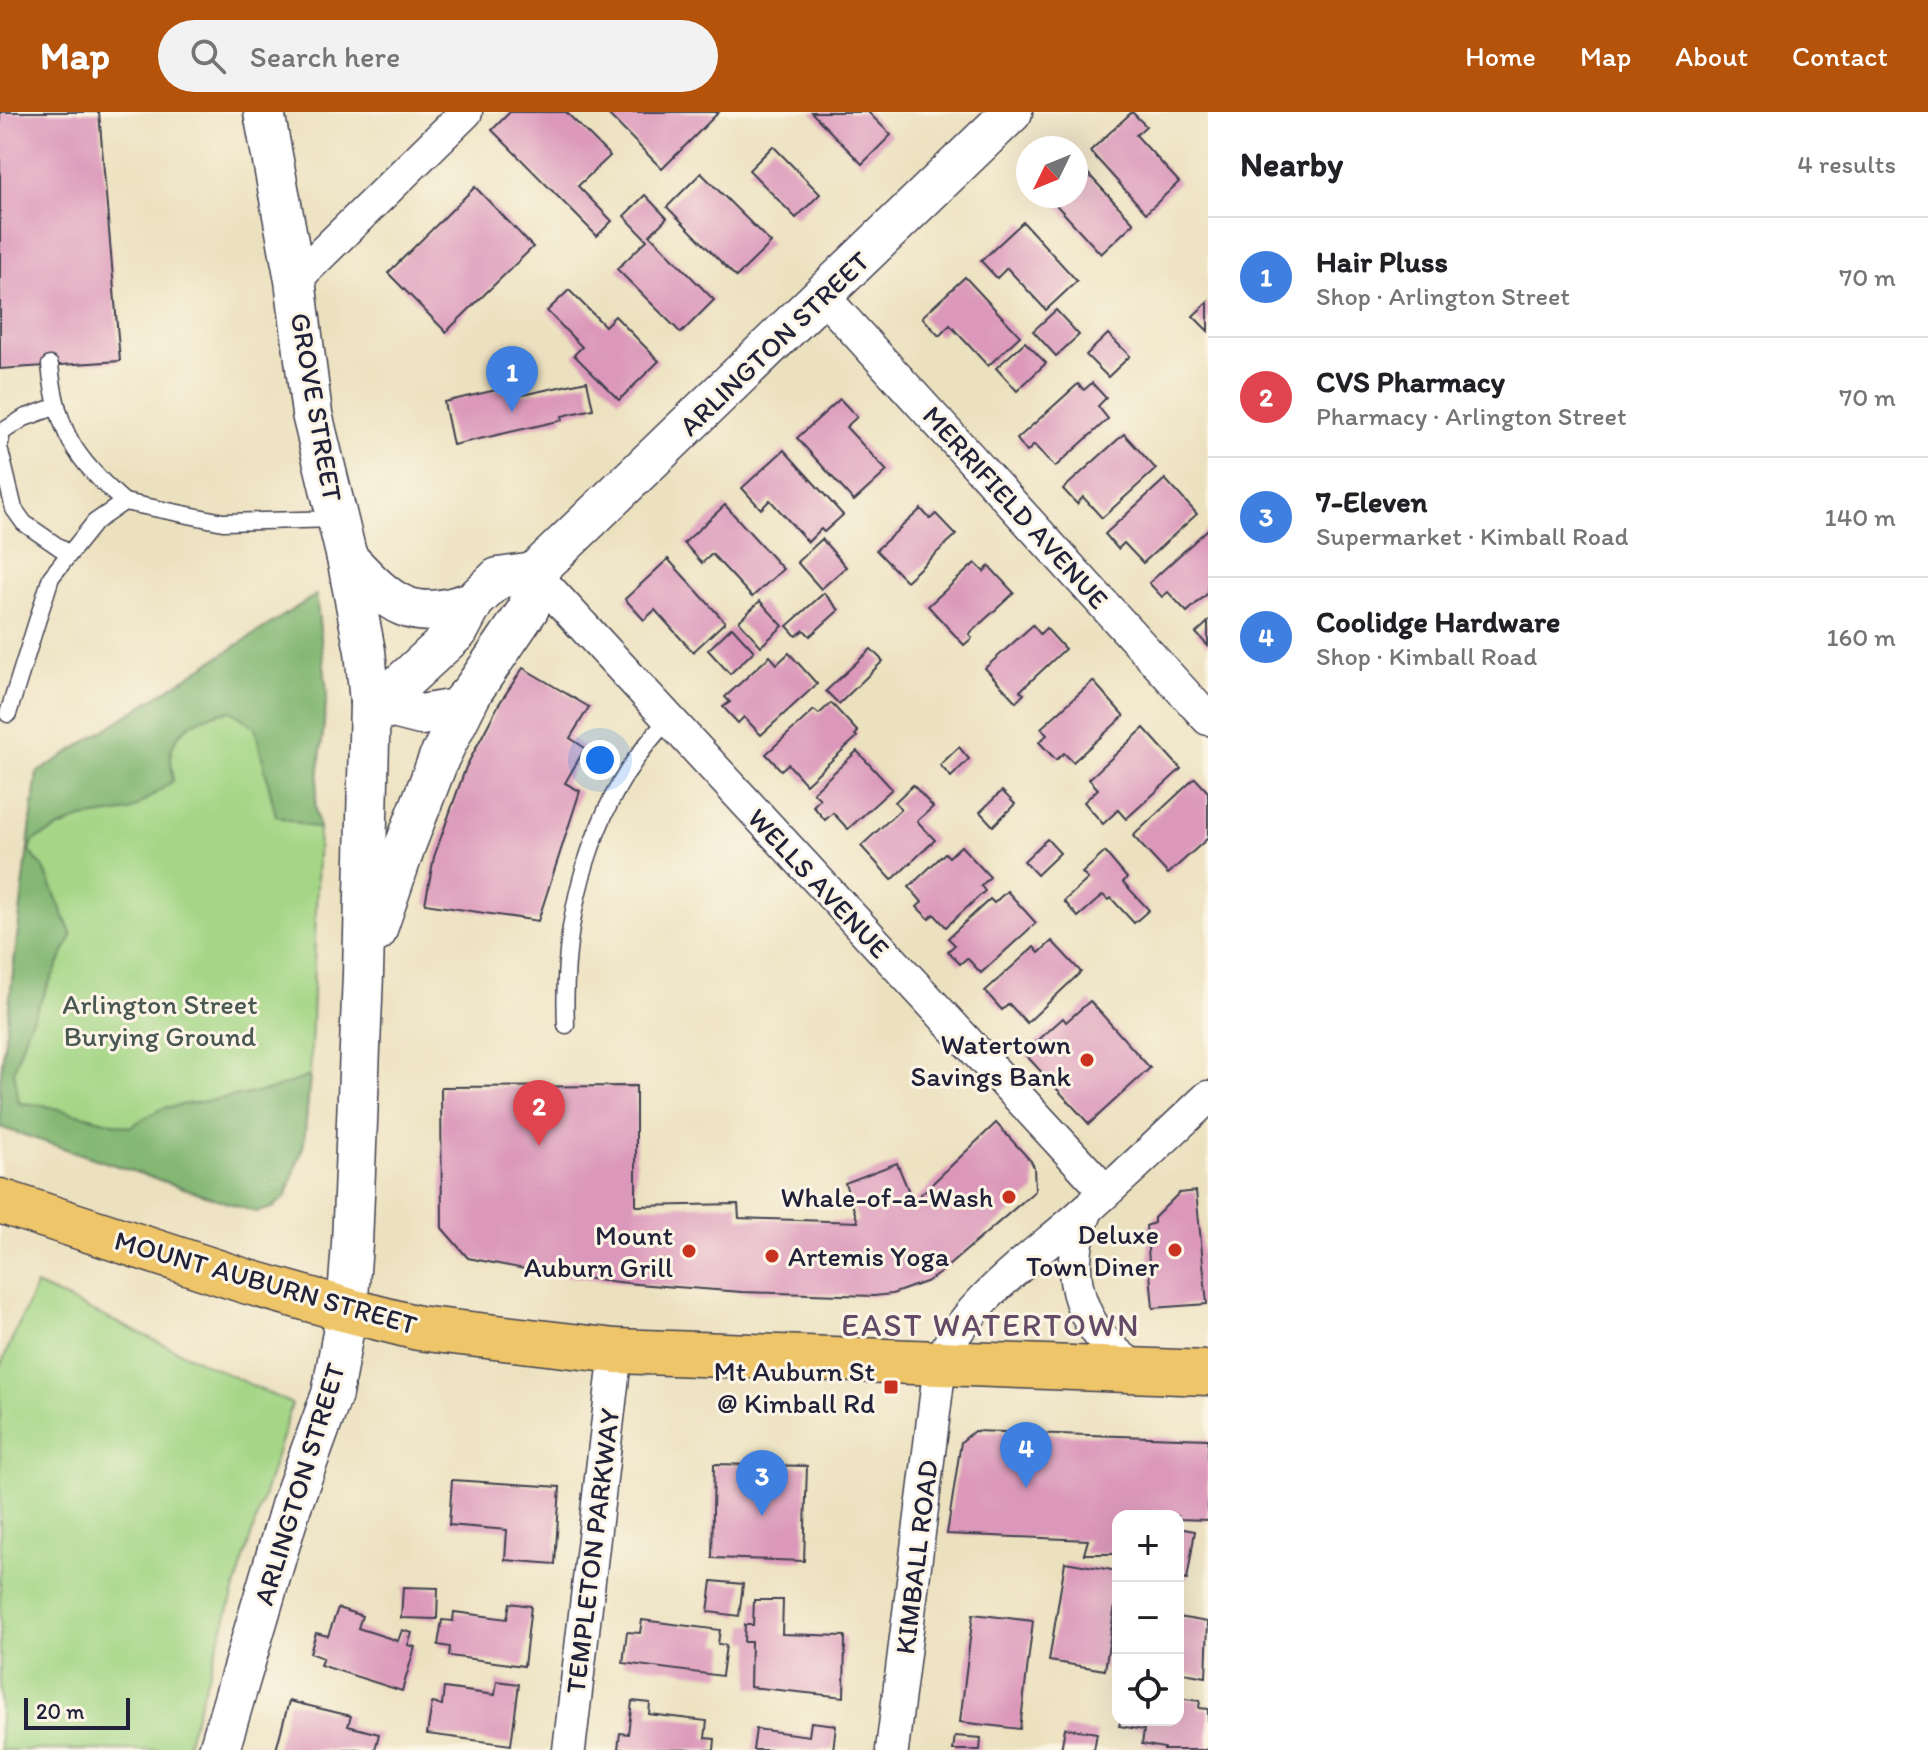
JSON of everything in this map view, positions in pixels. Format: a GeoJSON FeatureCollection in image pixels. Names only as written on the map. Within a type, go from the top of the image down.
{"type":"FeatureCollection","features":[{"type":"Feature","properties":{"kind":"main road","name":"MOUNT AUBURN STREET"},"geometry":{"type":"LineString","coordinates":[[0,1201],[245,1281],[418,1328],[616,1351],[1208,1373]]}},
{"type":"Feature","properties":{"kind":"street","name":"GROVE STREET"},"geometry":{"type":"LineString","coordinates":[[264,112],[295,280],[312,414],[347,558],[365,651],[370,702]]}},
{"type":"Feature","properties":{"kind":"street"},"geometry":{"type":"LineString","coordinates":[[295,280],[466,112]]}},
{"type":"Feature","properties":{"kind":"street","name":"ARLINGTON STREET"},"geometry":{"type":"LineString","coordinates":[[363,974],[410,833],[439,758],[473,690],[529,608],[534,573],[1012,112]]}},
{"type":"Feature","properties":{"kind":"street","name":"MERRIFIELD AVENUE"},"geometry":{"type":"LineString","coordinates":[[823,296],[1208,719]]}},
{"type":"Feature","properties":{"kind":"street"},"geometry":{"type":"LineString","coordinates":[[347,558],[380,592],[403,607],[449,610],[474,601]]}},
{"type":"Feature","properties":{"kind":"street"},"geometry":{"type":"LineString","coordinates":[[370,702],[392,692],[458,631],[474,601],[498,578],[534,573]]}},
{"type":"Feature","properties":{"kind":"street","name":"WELLS AVENUE"},"geometry":{"type":"LineString","coordinates":[[534,573],[669,719],[1097,1201]]}},
{"type":"Feature","properties":{"kind":"street"},"geometry":{"type":"LineString","coordinates":[[370,702],[421,715],[456,709],[473,690]]}},
{"type":"Feature","properties":{"kind":"street","name":"ARLINGTON STREET"},"geometry":{"type":"LineString","coordinates":[[219,1750],[291,1506],[330,1402],[347,1310],[363,974],[370,702]]}},
{"type":"Feature","properties":{"kind":"street"},"geometry":{"type":"LineString","coordinates":[[940,1364],[952,1337],[971,1312],[1097,1201],[1208,1097]]}},
{"type":"Feature","properties":{"kind":"street"},"geometry":{"type":"LineString","coordinates":[[1097,1201],[1080,1225],[1073,1257],[1077,1289],[1082,1305],[1099,1334],[1125,1361],[1141,1371]]}},
{"type":"Feature","properties":{"kind":"street","name":"TEMPLETON PARKWAY"},"geometry":{"type":"LineString","coordinates":[[569,1750],[616,1351]]}},
{"type":"Feature","properties":{"kind":"street","name":"KIMBALL ROAD"},"geometry":{"type":"LineString","coordinates":[[892,1750],[940,1364]]}},
{"type":"Feature","properties":{"kind":"lane"},"geometry":{"type":"LineString","coordinates":[[50,365],[57,406],[66,434],[91,473],[124,502],[223,522],[337,519]]}},
{"type":"Feature","properties":{"kind":"lane"},"geometry":{"type":"LineString","coordinates":[[0,443],[2,432],[24,418],[57,406]]}},
{"type":"Feature","properties":{"kind":"lane"},"geometry":{"type":"LineString","coordinates":[[0,451],[14,509],[24,523],[69,554]]}},
{"type":"Feature","properties":{"kind":"lane"},"geometry":{"type":"LineString","coordinates":[[8,714],[51,577],[95,522],[124,502]]}},
{"type":"Feature","properties":{"kind":"lane"},"geometry":{"type":"LineString","coordinates":[[566,1025],[566,956],[585,865],[607,807],[650,739],[669,719]]}},
{"type":"Feature","properties":{"kind":"green space","name":"Arlington Street Burying Ground"},"geometry":{"type":"Polygon","coordinates":[[[316,595],[327,693],[315,807],[319,829],[310,1076],[304,1143],[286,1196],[272,1208],[256,1212],[0,1127],[0,1081],[37,773],[316,595]]]}},
{"type":"Feature","properties":{"kind":"green space"},"geometry":{"type":"Polygon","coordinates":[[[316,595],[327,693],[315,806],[319,829],[276,816],[255,727],[231,711],[205,717],[182,732],[171,752],[173,781],[130,811],[81,818],[34,840],[29,850],[45,870],[72,936],[27,1029],[14,1070],[19,1103],[43,1105],[129,1127],[163,1108],[267,1091],[310,1076],[304,1143],[286,1196],[272,1208],[256,1212],[0,1127],[0,1081],[37,773],[316,595]]]}},
{"type":"Feature","properties":{"kind":"green space"},"geometry":{"type":"Polygon","coordinates":[[[36,1285],[292,1404],[185,1750],[0,1750],[0,1367],[36,1285]]]}},
{"type":"Feature","properties":{"kind":"building"},"geometry":{"type":"Polygon","coordinates":[[[0,112],[99,112],[120,361],[0,369],[0,112]]]}},
{"type":"Feature","properties":{"kind":"building"},"geometry":{"type":"Polygon","coordinates":[[[510,112],[566,112],[610,156],[578,186],[612,221],[597,236],[492,130],[510,112]]]}},
{"type":"Feature","properties":{"kind":"building"},"geometry":{"type":"Polygon","coordinates":[[[606,112],[719,112],[662,169],[606,112]]]}},
{"type":"Feature","properties":{"kind":"building"},"geometry":{"type":"Polygon","coordinates":[[[811,112],[868,112],[891,135],[862,164],[811,112]]]}},
{"type":"Feature","properties":{"kind":"building"},"geometry":{"type":"Polygon","coordinates":[[[1132,112],[1146,126],[1136,135],[1179,182],[1146,213],[1090,151],[1132,112]]]}},
{"type":"Feature","properties":{"kind":"building"},"geometry":{"type":"Polygon","coordinates":[[[773,146],[820,194],[796,218],[749,170],[773,146]]]}},
{"type":"Feature","properties":{"kind":"building"},"geometry":{"type":"Polygon","coordinates":[[[701,173],[771,243],[736,277],[667,207],[701,173]]]}},
{"type":"Feature","properties":{"kind":"building"},"geometry":{"type":"Polygon","coordinates":[[[1088,174],[1134,223],[1101,254],[1059,208],[1088,208],[1088,174]]]}},
{"type":"Feature","properties":{"kind":"building"},"geometry":{"type":"Polygon","coordinates":[[[475,187],[533,247],[446,332],[388,273],[475,187]]]}},
{"type":"Feature","properties":{"kind":"building"},"geometry":{"type":"Polygon","coordinates":[[[645,195],[667,218],[650,235],[714,300],[681,333],[617,269],[647,240],[624,216],[645,195]]]}},
{"type":"Feature","properties":{"kind":"building"},"geometry":{"type":"Polygon","coordinates":[[[1023,222],[1077,281],[1046,310],[1007,268],[997,278],[981,261],[1023,222]]]}},
{"type":"Feature","properties":{"kind":"building"},"geometry":{"type":"Polygon","coordinates":[[[965,277],[1020,336],[988,366],[950,325],[939,336],[922,317],[965,277]]]}},
{"type":"Feature","properties":{"kind":"building"},"geometry":{"type":"Polygon","coordinates":[[[569,290],[605,326],[615,316],[659,361],[619,400],[574,355],[582,347],[547,311],[569,290]]]}},
{"type":"Feature","properties":{"kind":"building"},"geometry":{"type":"Polygon","coordinates":[[[1208,302],[1208,331],[1193,316],[1208,302]]]}},
{"type":"Feature","properties":{"kind":"building"},"geometry":{"type":"Polygon","coordinates":[[[1056,310],[1079,335],[1056,356],[1033,331],[1056,310]]]}},
{"type":"Feature","properties":{"kind":"building"},"geometry":{"type":"Polygon","coordinates":[[[1108,334],[1130,356],[1108,377],[1086,355],[1108,334]]]}},
{"type":"Feature","properties":{"kind":"building"},"geometry":{"type":"Polygon","coordinates":[[[1025,342],[1046,363],[1017,391],[996,368],[1025,342]]]}},
{"type":"Feature","properties":{"kind":"building"},"geometry":{"type":"Polygon","coordinates":[[[587,381],[593,409],[562,416],[563,420],[453,445],[444,402],[505,388],[508,398],[587,381]]]}},
{"type":"Feature","properties":{"kind":"building"},"geometry":{"type":"Polygon","coordinates":[[[1092,383],[1106,398],[1098,406],[1108,419],[1055,467],[1034,445],[1027,452],[1017,439],[1078,384],[1084,390],[1092,383]]]}},
{"type":"Feature","properties":{"kind":"building"},"geometry":{"type":"Polygon","coordinates":[[[840,399],[857,417],[846,427],[887,471],[854,501],[797,438],[840,399]]]}},
{"type":"Feature","properties":{"kind":"building"},"geometry":{"type":"Polygon","coordinates":[[[1124,434],[1156,469],[1102,518],[1083,497],[1077,504],[1063,489],[1124,434]]]}},
{"type":"Feature","properties":{"kind":"building"},"geometry":{"type":"Polygon","coordinates":[[[784,450],[843,515],[808,542],[770,500],[761,509],[742,488],[784,450]]]}},
{"type":"Feature","properties":{"kind":"building"},"geometry":{"type":"Polygon","coordinates":[[[1165,479],[1197,514],[1143,563],[1124,543],[1118,549],[1105,534],[1165,479]]]}},
{"type":"Feature","properties":{"kind":"building"},"geometry":{"type":"Polygon","coordinates":[[[725,505],[783,569],[752,597],[712,554],[702,563],[684,543],[725,505]]]}},
{"type":"Feature","properties":{"kind":"building"},"geometry":{"type":"Polygon","coordinates":[[[921,509],[930,519],[936,514],[956,535],[906,581],[876,550],[921,509]]]}},
{"type":"Feature","properties":{"kind":"building"},"geometry":{"type":"Polygon","coordinates":[[[1208,529],[1208,593],[1187,612],[1168,592],[1162,597],[1149,583],[1208,529]]]}},
{"type":"Feature","properties":{"kind":"building"},"geometry":{"type":"Polygon","coordinates":[[[822,539],[846,567],[821,589],[797,562],[822,539]]]}},
{"type":"Feature","properties":{"kind":"building"},"geometry":{"type":"Polygon","coordinates":[[[668,559],[725,622],[693,652],[655,610],[644,620],[625,599],[668,559]]]}},
{"type":"Feature","properties":{"kind":"building"},"geometry":{"type":"Polygon","coordinates":[[[975,563],[984,572],[989,566],[1014,593],[969,634],[972,638],[964,645],[928,606],[975,563]]]}},
{"type":"Feature","properties":{"kind":"building"},"geometry":{"type":"Polygon","coordinates":[[[824,593],[839,610],[810,636],[804,630],[796,636],[787,626],[824,593]]]}},
{"type":"Feature","properties":{"kind":"building"},"geometry":{"type":"Polygon","coordinates":[[[760,601],[783,626],[761,646],[739,621],[760,601]]]}},
{"type":"Feature","properties":{"kind":"building"},"geometry":{"type":"Polygon","coordinates":[[[1208,622],[1208,646],[1196,633],[1208,622]]]}},
{"type":"Feature","properties":{"kind":"building"},"geometry":{"type":"Polygon","coordinates":[[[1033,625],[1040,634],[1046,628],[1065,649],[1020,691],[1024,694],[1016,702],[985,668],[1033,625]]]}},
{"type":"Feature","properties":{"kind":"building"},"geometry":{"type":"Polygon","coordinates":[[[732,627],[754,651],[730,674],[708,650],[732,627]]]}},
{"type":"Feature","properties":{"kind":"building"},"geometry":{"type":"Polygon","coordinates":[[[871,649],[883,661],[839,704],[826,691],[871,649]]]}},
{"type":"Feature","properties":{"kind":"building"},"geometry":{"type":"Polygon","coordinates":[[[789,653],[817,684],[761,735],[744,717],[738,723],[723,707],[730,702],[725,697],[770,656],[777,664],[789,653]]]}},
{"type":"Feature","properties":{"kind":"building"},"geometry":{"type":"Polygon","coordinates":[[[523,668],[589,707],[570,738],[585,748],[565,783],[580,791],[538,921],[425,904],[434,857],[466,767],[499,704],[523,668]]]}},
{"type":"Feature","properties":{"kind":"building"},"geometry":{"type":"Polygon","coordinates":[[[1093,681],[1124,716],[1073,762],[1064,753],[1056,760],[1039,742],[1047,735],[1041,728],[1093,681]]]}},
{"type":"Feature","properties":{"kind":"building"},"geometry":{"type":"Polygon","coordinates":[[[831,703],[858,732],[857,737],[806,784],[788,764],[781,770],[766,754],[814,710],[819,714],[831,703]]]}},
{"type":"Feature","properties":{"kind":"building"},"geometry":{"type":"Polygon","coordinates":[[[1144,728],[1181,769],[1126,819],[1118,810],[1103,824],[1084,802],[1098,789],[1089,779],[1144,728]]]}},
{"type":"Feature","properties":{"kind":"building"},"geometry":{"type":"Polygon","coordinates":[[[959,747],[969,759],[951,777],[940,765],[959,747]]]}},
{"type":"Feature","properties":{"kind":"building"},"geometry":{"type":"Polygon","coordinates":[[[857,751],[892,789],[848,829],[833,813],[825,820],[813,806],[820,799],[813,792],[857,751]]]}},
{"type":"Feature","properties":{"kind":"building"},"geometry":{"type":"Polygon","coordinates":[[[1195,778],[1208,792],[1208,838],[1168,874],[1133,836],[1195,778]]]}},
{"type":"Feature","properties":{"kind":"building"},"geometry":{"type":"Polygon","coordinates":[[[913,785],[933,807],[917,821],[935,840],[892,880],[861,846],[901,809],[895,802],[913,785]]]}},
{"type":"Feature","properties":{"kind":"building"},"geometry":{"type":"Polygon","coordinates":[[[1002,791],[1015,804],[993,826],[980,812],[1002,791]]]}},
{"type":"Feature","properties":{"kind":"building"},"geometry":{"type":"Polygon","coordinates":[[[1047,839],[1060,853],[1037,875],[1024,861],[1047,839]]]}},
{"type":"Feature","properties":{"kind":"building"},"geometry":{"type":"Polygon","coordinates":[[[961,846],[990,877],[981,886],[985,891],[946,927],[934,914],[929,919],[917,907],[922,902],[909,887],[945,853],[949,857],[961,846]]]}},
{"type":"Feature","properties":{"kind":"building"},"geometry":{"type":"Polygon","coordinates":[[[1105,852],[1127,878],[1123,882],[1149,910],[1134,923],[1111,898],[1108,900],[1103,895],[1078,917],[1064,901],[1088,879],[1082,873],[1105,852]]]}},
{"type":"Feature","properties":{"kind":"building"},"geometry":{"type":"Polygon","coordinates":[[[1007,891],[1036,923],[981,973],[967,958],[960,964],[948,951],[955,945],[948,938],[990,899],[994,903],[1007,891]]]}},
{"type":"Feature","properties":{"kind":"building"},"geometry":{"type":"Polygon","coordinates":[[[1052,941],[1081,972],[1027,1023],[1009,1004],[1002,1010],[985,991],[1034,947],[1039,953],[1052,941]]]}},
{"type":"Feature","properties":{"kind":"building","name":"Watertown Savings Bank"},"geometry":{"type":"Polygon","coordinates":[[[1090,1001],[1150,1068],[1089,1124],[1024,1053],[1063,1018],[1066,1022],[1090,1001]]]}},
{"type":"Feature","properties":{"kind":"building"},"geometry":{"type":"Polygon","coordinates":[[[636,1086],[636,1206],[738,1204],[739,1218],[858,1222],[845,1183],[897,1163],[913,1202],[996,1123],[1031,1161],[1035,1191],[940,1273],[928,1281],[892,1294],[742,1292],[637,1284],[555,1275],[468,1258],[442,1228],[441,1087],[636,1086]]]}},
{"type":"Feature","properties":{"kind":"building","name":"Deluxe Town Diner"},"geometry":{"type":"Polygon","coordinates":[[[1196,1191],[1207,1304],[1153,1308],[1146,1226],[1154,1223],[1154,1218],[1179,1193],[1196,1191]]]}},
{"type":"Feature","properties":{"kind":"building"},"geometry":{"type":"Polygon","coordinates":[[[974,1431],[1208,1439],[1208,1520],[1184,1519],[1184,1510],[1112,1510],[1112,1554],[1084,1554],[1088,1540],[947,1534],[961,1442],[974,1431]]]}},
{"type":"Feature","properties":{"kind":"building"},"geometry":{"type":"Polygon","coordinates":[[[714,1464],[807,1466],[804,1561],[712,1558],[714,1464]]]}},
{"type":"Feature","properties":{"kind":"building"},"geometry":{"type":"Polygon","coordinates":[[[452,1480],[560,1487],[555,1564],[505,1560],[507,1530],[449,1525],[452,1480]]]}},
{"type":"Feature","properties":{"kind":"building"},"geometry":{"type":"Polygon","coordinates":[[[1184,1529],[1195,1531],[1187,1580],[1184,1580],[1184,1529]]]}},
{"type":"Feature","properties":{"kind":"building"},"geometry":{"type":"Polygon","coordinates":[[[1065,1562],[1112,1570],[1112,1625],[1105,1670],[1049,1661],[1065,1562]]]}},
{"type":"Feature","properties":{"kind":"building"},"geometry":{"type":"Polygon","coordinates":[[[712,1581],[743,1584],[739,1616],[708,1612],[712,1581]]]}},
{"type":"Feature","properties":{"kind":"building"},"geometry":{"type":"Polygon","coordinates":[[[403,1587],[438,1588],[437,1619],[401,1618],[403,1587]]]}},
{"type":"Feature","properties":{"kind":"building"},"geometry":{"type":"Polygon","coordinates":[[[754,1600],[783,1600],[782,1634],[845,1636],[844,1697],[750,1687],[751,1642],[744,1642],[745,1625],[753,1625],[754,1600]]]}},
{"type":"Feature","properties":{"kind":"building"},"geometry":{"type":"Polygon","coordinates":[[[510,1603],[531,1606],[524,1666],[449,1656],[450,1647],[438,1645],[442,1620],[453,1621],[454,1612],[507,1619],[510,1603]]]}},
{"type":"Feature","properties":{"kind":"building"},"geometry":{"type":"Polygon","coordinates":[[[338,1608],[362,1616],[358,1628],[398,1641],[402,1630],[412,1633],[408,1645],[415,1647],[402,1691],[320,1665],[323,1658],[310,1653],[316,1633],[328,1636],[338,1608]]]}},
{"type":"Feature","properties":{"kind":"building"},"geometry":{"type":"Polygon","coordinates":[[[973,1614],[1033,1621],[1020,1729],[960,1722],[973,1614]]]}},
{"type":"Feature","properties":{"kind":"building"},"geometry":{"type":"Polygon","coordinates":[[[1184,1618],[1208,1622],[1206,1677],[1184,1673],[1184,1618]]]}},
{"type":"Feature","properties":{"kind":"building"},"geometry":{"type":"Polygon","coordinates":[[[642,1620],[720,1630],[718,1644],[726,1645],[722,1676],[623,1663],[627,1632],[640,1633],[642,1620]]]}},
{"type":"Feature","properties":{"kind":"building"},"geometry":{"type":"Polygon","coordinates":[[[497,1681],[519,1684],[511,1745],[427,1734],[432,1703],[442,1705],[444,1688],[495,1695],[497,1681]]]}},
{"type":"Feature","properties":{"kind":"building"},"geometry":{"type":"Polygon","coordinates":[[[1184,1699],[1200,1701],[1199,1708],[1208,1709],[1208,1750],[1164,1750],[1142,1744],[1144,1730],[1119,1726],[1184,1726],[1184,1699]]]}},
{"type":"Feature","properties":{"kind":"building"},"geometry":{"type":"Polygon","coordinates":[[[289,1701],[351,1716],[348,1726],[379,1734],[375,1750],[276,1750],[289,1701]]]}},
{"type":"Feature","properties":{"kind":"building"},"geometry":{"type":"Polygon","coordinates":[[[632,1701],[650,1703],[649,1714],[707,1721],[705,1738],[715,1739],[714,1750],[618,1749],[620,1733],[628,1734],[632,1701]]]}},
{"type":"Feature","properties":{"kind":"building"},"geometry":{"type":"Polygon","coordinates":[[[811,1722],[836,1725],[833,1750],[753,1750],[756,1729],[809,1736],[811,1722]]]}},
{"type":"Feature","properties":{"kind":"building"},"geometry":{"type":"Polygon","coordinates":[[[1065,1728],[1097,1733],[1094,1750],[1061,1750],[1065,1728]]]}},
{"type":"Feature","properties":{"kind":"building"},"geometry":{"type":"Polygon","coordinates":[[[955,1736],[981,1738],[980,1750],[953,1750],[955,1736]]]}},
{"type":"Feature","properties":{"kind":"place","name":"Hair Pluss"},"geometry":{"type":"Point","coordinates":[512,412]}},
{"type":"Feature","properties":{"kind":"place","name":"Watertown Savings Bank"},"geometry":{"type":"Point","coordinates":[1087,1060]}},
{"type":"Feature","properties":{"kind":"place","name":"CVS Pharmacy"},"geometry":{"type":"Point","coordinates":[539,1146]}},
{"type":"Feature","properties":{"kind":"place","name":"Whale-of-a-Wash"},"geometry":{"type":"Point","coordinates":[1009,1197]}},
{"type":"Feature","properties":{"kind":"place","name":"Deluxe Town Diner"},"geometry":{"type":"Point","coordinates":[1175,1250]}},
{"type":"Feature","properties":{"kind":"place","name":"Mount Auburn Grill"},"geometry":{"type":"Point","coordinates":[689,1251]}},
{"type":"Feature","properties":{"kind":"place","name":"Artemis Yoga"},"geometry":{"type":"Point","coordinates":[772,1256]}},
{"type":"Feature","properties":{"kind":"place","name":"Mt Auburn St @ Kimball Rd"},"geometry":{"type":"Point","coordinates":[891,1387]}},
{"type":"Feature","properties":{"kind":"place","name":"Coolidge Hardware"},"geometry":{"type":"Point","coordinates":[1026,1488]}},
{"type":"Feature","properties":{"kind":"place","name":"7-Eleven"},"geometry":{"type":"Point","coordinates":[762,1516]}},
{"type":"Feature","properties":{"kind":"district","name":"EAST WATERTOWN"},"geometry":{"type":"Point","coordinates":[991,1325]}}]}
